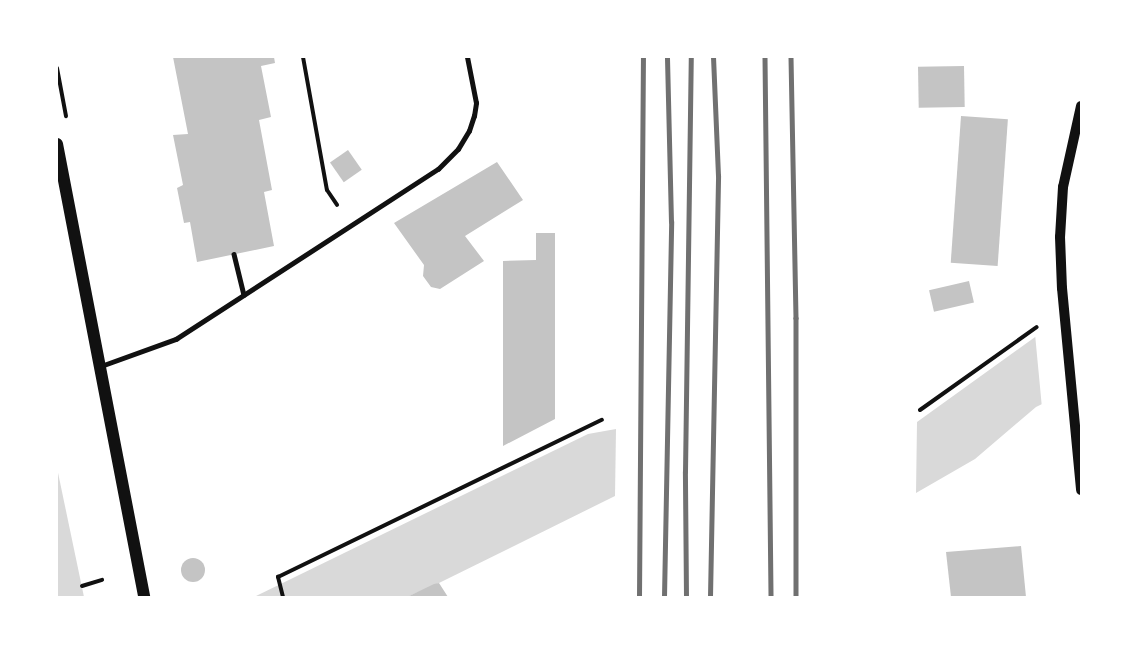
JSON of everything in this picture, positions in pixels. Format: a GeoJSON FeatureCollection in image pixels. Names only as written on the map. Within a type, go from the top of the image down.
{"type":"FeatureCollection","features":[{"type":"Feature","properties":{"kind":"main road"},"geometry":{"type":"LineString","coordinates":[[57,144],[144,597]]}},
{"type":"Feature","properties":{"kind":"street"},"geometry":{"type":"LineString","coordinates":[[1081,106],[1063,187],[1060,237],[1062,288],[1081,490]]}},
{"type":"Feature","properties":{"kind":"lane"},"geometry":{"type":"LineString","coordinates":[[99,367],[176,339],[438,169],[458,149],[469,131],[476,103],[467,57]]}},
{"type":"Feature","properties":{"kind":"lane"},"geometry":{"type":"LineString","coordinates":[[234,254],[244,295]]}},
{"type":"Feature","properties":{"kind":"path"},"geometry":{"type":"LineString","coordinates":[[303,57],[327,190],[342,213]]}},
{"type":"Feature","properties":{"kind":"path"},"geometry":{"type":"LineString","coordinates":[[920,410],[1033,330]]}},
{"type":"Feature","properties":{"kind":"path"},"geometry":{"type":"LineString","coordinates":[[284,597],[278,578],[602,420]]}},
{"type":"Feature","properties":{"kind":"path"},"geometry":{"type":"LineString","coordinates":[[82,586],[102,580]]}},
{"type":"Feature","properties":{"kind":"shaded area"},"geometry":{"type":"Polygon","coordinates":[[[1081,304],[1081,385],[1036,407],[975,459],[916,493],[917,422],[1081,304]]]}},
{"type":"Feature","properties":{"kind":"shaded area"},"geometry":{"type":"Polygon","coordinates":[[[616,429],[615,496],[439,583],[407,597],[254,597],[588,434],[616,429]]]}},
{"type":"Feature","properties":{"kind":"shaded area"},"geometry":{"type":"Polygon","coordinates":[[[57,468],[61,487],[84,597],[57,597],[57,468]]]}},
{"type":"Feature","properties":{"kind":"pier"},"geometry":{"type":"Polygon","coordinates":[[[1081,301],[1081,388],[1042,408],[1035,334],[1081,301]]]}},
{"type":"Feature","properties":{"kind":"building"},"geometry":{"type":"Polygon","coordinates":[[[173,57],[274,57],[275,63],[261,66],[271,117],[259,120],[272,190],[264,192],[274,246],[197,262],[190,222],[184,223],[177,188],[183,185],[173,135],[188,134],[173,57]]]}},
{"type":"Feature","properties":{"kind":"building"},"geometry":{"type":"Polygon","coordinates":[[[964,66],[965,107],[919,108],[918,67],[964,66]]]}},
{"type":"Feature","properties":{"kind":"building"},"geometry":{"type":"Polygon","coordinates":[[[961,116],[1008,119],[998,266],[951,263],[961,116]]]}},
{"type":"Feature","properties":{"kind":"building"},"geometry":{"type":"Polygon","coordinates":[[[348,150],[362,170],[344,182],[330,163],[348,150]]]}},
{"type":"Feature","properties":{"kind":"building"},"geometry":{"type":"Polygon","coordinates":[[[497,162],[523,200],[465,236],[484,261],[440,289],[431,287],[423,276],[424,265],[394,223],[497,162]]]}},
{"type":"Feature","properties":{"kind":"building"},"geometry":{"type":"Polygon","coordinates":[[[536,233],[555,233],[555,419],[503,446],[503,261],[536,260],[536,233]]]}},
{"type":"Feature","properties":{"kind":"building"},"geometry":{"type":"Polygon","coordinates":[[[969,281],[974,302],[934,312],[929,290],[969,281]]]}},
{"type":"Feature","properties":{"kind":"building"},"geometry":{"type":"Polygon","coordinates":[[[1021,546],[1026,597],[951,597],[946,552],[1021,546]]]}},
{"type":"Feature","properties":{"kind":"building"},"geometry":{"type":"Polygon","coordinates":[[[193,558],[198,559],[204,565],[204,575],[198,581],[193,582],[188,581],[182,575],[181,570],[182,565],[188,559],[193,558]]]}},
{"type":"Feature","properties":{"kind":"building"},"geometry":{"type":"Polygon","coordinates":[[[439,583],[448,597],[407,597],[434,584],[439,583]]]}},
{"type":"Feature","properties":{"kind":"railway"},"geometry":{"type":"LineString","coordinates":[[639,597],[643,57]]}},
{"type":"Feature","properties":{"kind":"railway"},"geometry":{"type":"LineString","coordinates":[[664,597],[671,222],[667,57]]}},
{"type":"Feature","properties":{"kind":"railway"},"geometry":{"type":"LineString","coordinates":[[686,597],[685,472],[691,57]]}},
{"type":"Feature","properties":{"kind":"railway"},"geometry":{"type":"LineString","coordinates":[[710,597],[718,176],[713,57]]}},
{"type":"Feature","properties":{"kind":"railway"},"geometry":{"type":"LineString","coordinates":[[765,57],[771,597]]}},
{"type":"Feature","properties":{"kind":"railway"},"geometry":{"type":"LineString","coordinates":[[791,57],[796,318],[796,597]]}}]}
